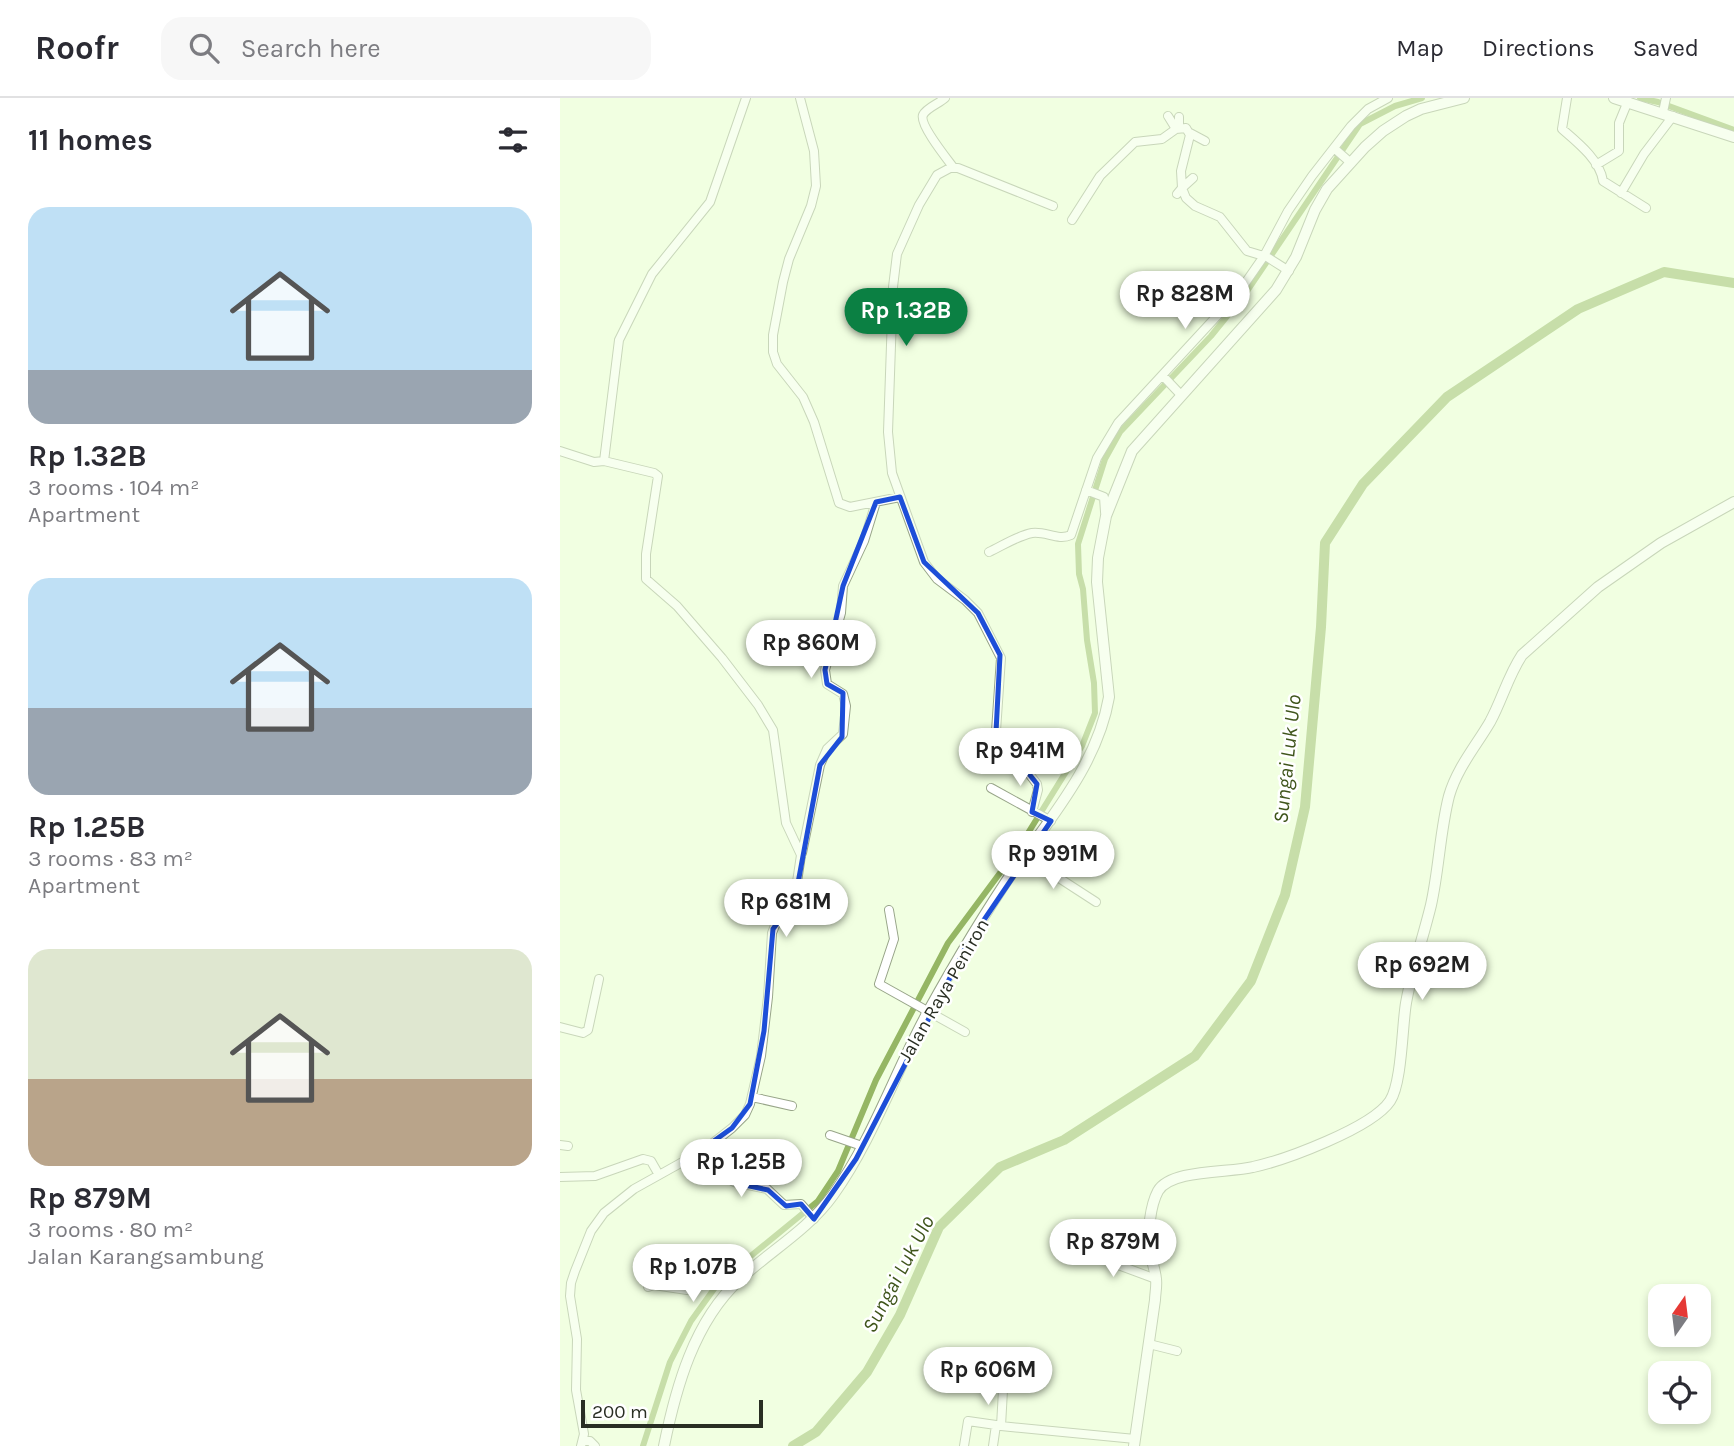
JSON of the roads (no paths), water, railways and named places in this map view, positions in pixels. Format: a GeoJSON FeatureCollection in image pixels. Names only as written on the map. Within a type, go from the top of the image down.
{"type":"FeatureCollection","features":[{"type":"Feature","properties":{"kind":"main road","name":"Jalan Raya Peniron"},"geometry":{"type":"LineString","coordinates":[[664,1446],[691,1350],[737,1272],[838,1188],[855,1143],[900,1064],[924,1009],[1025,856],[1040,816],[1093,751],[1107,714],[1110,697],[1097,574],[1101,535],[1132,451],[1178,391],[1276,290],[1289,271],[1315,210],[1327,189],[1349,162],[1383,131],[1406,116],[1464,98]]}},
{"type":"Feature","properties":{"kind":"main road"},"geometry":{"type":"LineString","coordinates":[[1614,98],[1664,105],[1674,116],[1734,137]]}},
{"type":"Feature","properties":{"kind":"main road"},"geometry":{"type":"LineString","coordinates":[[1135,1442],[1150,1345],[1156,1279],[1149,1249],[1149,1235],[1152,1208],[1162,1186],[1174,1179],[1254,1167],[1302,1151],[1364,1123],[1389,1103],[1393,1094],[1406,1004],[1430,906],[1450,793],[1457,773],[1491,719],[1516,665],[1530,648],[1598,587],[1661,543],[1734,502]]}},
{"type":"Feature","properties":{"kind":"street"},"geometry":{"type":"LineString","coordinates":[[604,461],[618,341],[652,274],[712,200],[746,98]]}},
{"type":"Feature","properties":{"kind":"street"},"geometry":{"type":"LineString","coordinates":[[800,98],[815,157],[816,186],[783,282],[773,335],[776,364],[803,397],[814,422],[839,503],[847,507],[900,497]]}},
{"type":"Feature","properties":{"kind":"street"},"geometry":{"type":"LineString","coordinates":[[945,98],[925,113],[922,119],[953,167],[1053,206]]}},
{"type":"Feature","properties":{"kind":"street"},"geometry":{"type":"LineString","coordinates":[[989,552],[1029,534],[1068,538],[1074,531],[1097,458],[1118,423],[1164,377],[1239,292],[1265,257],[1288,211],[1312,176],[1336,150],[1351,126],[1368,109],[1388,98]]}},
{"type":"Feature","properties":{"kind":"street"},"geometry":{"type":"LineString","coordinates":[[1567,98],[1562,129],[1576,140],[1602,172],[1603,181],[1646,208]]}},
{"type":"Feature","properties":{"kind":"street"},"geometry":{"type":"LineString","coordinates":[[1596,165],[1619,151],[1619,123],[1628,101]]}},
{"type":"Feature","properties":{"kind":"street"},"geometry":{"type":"LineString","coordinates":[[1622,193],[1644,154],[1674,116]]}},
{"type":"Feature","properties":{"kind":"street"},"geometry":{"type":"LineString","coordinates":[[1168,117],[1178,128]]}},
{"type":"Feature","properties":{"kind":"street"},"geometry":{"type":"LineString","coordinates":[[1178,128],[1179,117]]}},
{"type":"Feature","properties":{"kind":"street"},"geometry":{"type":"LineString","coordinates":[[1072,220],[1100,176],[1135,142],[1162,139],[1178,128],[1185,128],[1205,141]]}},
{"type":"Feature","properties":{"kind":"street"},"geometry":{"type":"LineString","coordinates":[[1190,133],[1181,171],[1180,191],[1195,206],[1220,217],[1247,251],[1265,257],[1289,271]]}},
{"type":"Feature","properties":{"kind":"street"},"geometry":{"type":"LineString","coordinates":[[1336,150],[1349,162]]}},
{"type":"Feature","properties":{"kind":"street"},"geometry":{"type":"LineString","coordinates":[[953,167],[939,173],[919,205],[897,259],[893,286],[888,432],[892,473],[924,562],[937,579],[978,613],[1000,655],[1002,669],[996,731],[1037,784],[1040,816]]}},
{"type":"Feature","properties":{"kind":"street"},"geometry":{"type":"LineString","coordinates":[[1180,191],[1193,178]]}},
{"type":"Feature","properties":{"kind":"street"},"geometry":{"type":"LineString","coordinates":[[1164,377],[1178,391]]}},
{"type":"Feature","properties":{"kind":"street"},"geometry":{"type":"LineString","coordinates":[[560,451],[594,462],[604,461],[654,472],[658,476],[646,554],[646,579],[677,606],[722,658],[774,730],[786,823],[801,855]]}},
{"type":"Feature","properties":{"kind":"street"},"geometry":{"type":"LineString","coordinates":[[1088,491],[1102,495],[1106,501],[1106,516]]}},
{"type":"Feature","properties":{"kind":"street"},"geometry":{"type":"LineString","coordinates":[[594,1446],[590,1441],[582,1444],[583,1424],[576,1390],[577,1339],[570,1283],[597,1220],[634,1189],[704,1150],[745,1115],[752,1097],[764,1031],[772,933],[776,923],[795,899],[801,855],[820,765],[827,749],[843,734],[846,706],[843,694],[827,684],[825,670],[839,624],[845,581],[864,541],[876,502]]}},
{"type":"Feature","properties":{"kind":"street"},"geometry":{"type":"LineString","coordinates":[[991,789],[1040,816]]}},
{"type":"Feature","properties":{"kind":"street"},"geometry":{"type":"LineString","coordinates":[[1025,856],[1096,902]]}},
{"type":"Feature","properties":{"kind":"street"},"geometry":{"type":"LineString","coordinates":[[889,910],[894,939],[878,983],[965,1032]]}},
{"type":"Feature","properties":{"kind":"street"},"geometry":{"type":"LineString","coordinates":[[560,1027],[583,1033],[588,1030],[600,979]]}},
{"type":"Feature","properties":{"kind":"street"},"geometry":{"type":"LineString","coordinates":[[752,1097],[792,1106]]}},
{"type":"Feature","properties":{"kind":"street"},"geometry":{"type":"LineString","coordinates":[[830,1135],[855,1143]]}},
{"type":"Feature","properties":{"kind":"street"},"geometry":{"type":"LineString","coordinates":[[560,1177],[596,1176],[643,1159],[651,1161],[659,1175]]}},
{"type":"Feature","properties":{"kind":"street"},"geometry":{"type":"LineString","coordinates":[[682,1163],[707,1166],[734,1182],[768,1190],[786,1206],[808,1212]]}},
{"type":"Feature","properties":{"kind":"street"},"geometry":{"type":"LineString","coordinates":[[1092,1245],[1111,1262],[1156,1279]]}},
{"type":"Feature","properties":{"kind":"street"},"geometry":{"type":"LineString","coordinates":[[648,1287],[654,1285],[685,1291],[729,1263],[737,1272]]}},
{"type":"Feature","properties":{"kind":"street"},"geometry":{"type":"LineString","coordinates":[[1150,1345],[1177,1351]]}},
{"type":"Feature","properties":{"kind":"street"},"geometry":{"type":"LineString","coordinates":[[993,1446],[1003,1390]]}},
{"type":"Feature","properties":{"kind":"street"},"geometry":{"type":"LineString","coordinates":[[964,1446],[968,1422],[1135,1442]]}},
{"type":"Feature","properties":{"kind":"waterway"},"geometry":{"type":"LineString","coordinates":[[643,1446],[670,1362],[691,1321],[719,1282],[818,1201],[838,1171],[876,1080],[948,943],[1020,846],[1082,746],[1095,713],[1078,544],[1105,459],[1120,432],[1211,336],[1245,294],[1360,124],[1395,106],[1422,98]]}},
{"type":"Feature","properties":{"kind":"waterway"},"geometry":{"type":"LineString","coordinates":[[1640,98],[1734,130]]}},
{"type":"Feature","properties":{"kind":"waterway","name":"Sungai Luk Ulo"},"geometry":{"type":"LineString","coordinates":[[793,1446],[816,1432],[867,1372],[900,1315],[939,1227],[1000,1167],[1064,1140],[1195,1056],[1251,981],[1285,895],[1305,807],[1321,627],[1325,543],[1363,484],[1447,397],[1578,309],[1664,272],[1734,283]]}}]}
